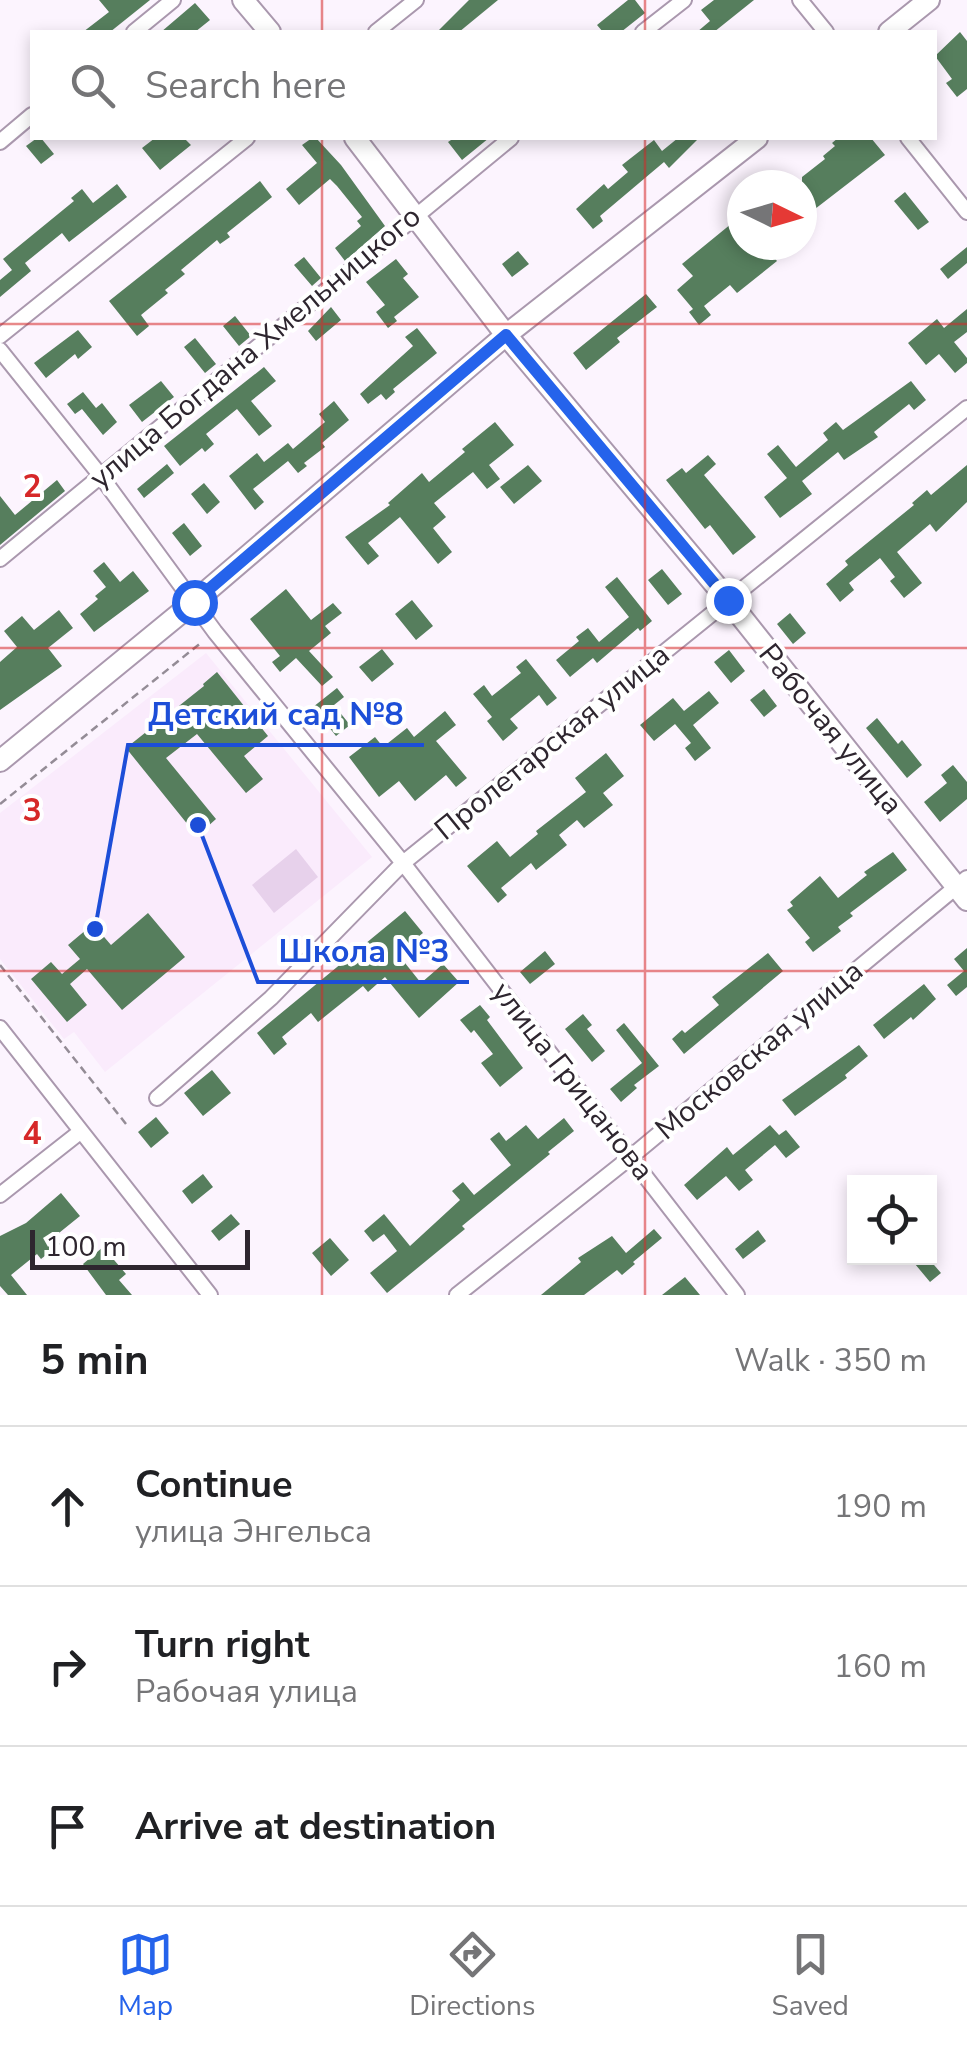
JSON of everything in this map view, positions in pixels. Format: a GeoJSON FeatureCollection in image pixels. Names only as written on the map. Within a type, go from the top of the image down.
{"type":"FeatureCollection","features":[{"type":"Feature","properties":{"kind":"street"},"geometry":{"type":"LineString","coordinates":[[136,30],[173,0]]}},
{"type":"Feature","properties":{"kind":"street"},"geometry":{"type":"LineString","coordinates":[[242,0],[268,30]]}},
{"type":"Feature","properties":{"kind":"street"},"geometry":{"type":"LineString","coordinates":[[378,30],[416,0]]}},
{"type":"Feature","properties":{"kind":"street"},"geometry":{"type":"LineString","coordinates":[[646,30],[684,0]]}},
{"type":"Feature","properties":{"kind":"street"},"geometry":{"type":"LineString","coordinates":[[800,0],[824,30]]}},
{"type":"Feature","properties":{"kind":"street"},"geometry":{"type":"LineString","coordinates":[[892,30],[929,0]]}},
{"type":"Feature","properties":{"kind":"street"},"geometry":{"type":"LineString","coordinates":[[0,142],[30,117]]}},
{"type":"Feature","properties":{"kind":"street"},"geometry":{"type":"LineString","coordinates":[[0,336],[245,140]]}},
{"type":"Feature","properties":{"kind":"street","name":"Рабочая улица"},"geometry":{"type":"LineString","coordinates":[[357,140],[506,335],[963,888]]}},
{"type":"Feature","properties":{"kind":"street","name":"улица Богдана Хмельницкого"},"geometry":{"type":"LineString","coordinates":[[0,559],[508,140]]}},
{"type":"Feature","properties":{"kind":"street"},"geometry":{"type":"LineString","coordinates":[[0,761],[194,602],[506,335],[754,140]]}},
{"type":"Feature","properties":{"kind":"street"},"geometry":{"type":"LineString","coordinates":[[910,140],[967,212]]}},
{"type":"Feature","properties":{"kind":"street","name":"улица Грицанова"},"geometry":{"type":"LineString","coordinates":[[0,350],[100,475],[214,632],[403,863],[737,1295]]}},
{"type":"Feature","properties":{"kind":"street","name":"Пролетарская улица"},"geometry":{"type":"LineString","coordinates":[[157,1098],[270,998],[403,863],[967,408]]}},
{"type":"Feature","properties":{"kind":"street","name":"Московская улица"},"geometry":{"type":"LineString","coordinates":[[456,1295],[963,888]]}},
{"type":"Feature","properties":{"kind":"street"},"geometry":{"type":"LineString","coordinates":[[0,1028],[210,1295]]}},
{"type":"Feature","properties":{"kind":"street"},"geometry":{"type":"LineString","coordinates":[[0,1195],[80,1132]]}},
{"type":"Feature","properties":{"kind":"path"},"geometry":{"type":"LineString","coordinates":[[0,804],[214,632]]}},
{"type":"Feature","properties":{"kind":"path"},"geometry":{"type":"LineString","coordinates":[[0,965],[126,1124]]}},
{"type":"Feature","properties":{"kind":"shaded area"},"geometry":{"type":"Polygon","coordinates":[[[206,653],[372,857],[105,1072],[74,1032],[64,1039],[0,959],[0,813],[206,653]]]}},
{"type":"Feature","properties":{"kind":"shaded area"},"geometry":{"type":"Polygon","coordinates":[[[296,849],[318,877],[274,913],[252,885],[296,849]]]}},
{"type":"Feature","properties":{"kind":"building"},"geometry":{"type":"Polygon","coordinates":[[[99,0],[150,0],[112,30],[86,30],[109,12],[99,0]]]}},
{"type":"Feature","properties":{"kind":"building"},"geometry":{"type":"Polygon","coordinates":[[[469,0],[498,0],[461,30],[439,30],[469,0]]]}},
{"type":"Feature","properties":{"kind":"building"},"geometry":{"type":"Polygon","coordinates":[[[628,0],[635,0],[645,13],[624,30],[601,30],[597,25],[628,0]]]}},
{"type":"Feature","properties":{"kind":"building"},"geometry":{"type":"Polygon","coordinates":[[[714,0],[754,0],[716,30],[699,30],[710,21],[701,10],[714,0]]]}},
{"type":"Feature","properties":{"kind":"building"},"geometry":{"type":"Polygon","coordinates":[[[195,3],[210,20],[198,30],[163,30],[195,3]]]}},
{"type":"Feature","properties":{"kind":"building"},"geometry":{"type":"Polygon","coordinates":[[[960,32],[967,41],[967,89],[957,97],[946,83],[952,79],[937,54],[960,32]]]}},
{"type":"Feature","properties":{"kind":"building"},"geometry":{"type":"Polygon","coordinates":[[[43,140],[54,154],[41,164],[26,146],[43,140]]]}},
{"type":"Feature","properties":{"kind":"building"},"geometry":{"type":"Polygon","coordinates":[[[152,140],[186,140],[191,145],[160,170],[142,148],[152,140]]]}},
{"type":"Feature","properties":{"kind":"building"},"geometry":{"type":"Polygon","coordinates":[[[318,140],[385,226],[345,261],[335,248],[361,226],[357,221],[362,217],[330,179],[299,205],[286,189],[317,163],[302,145],[318,140]]]}},
{"type":"Feature","properties":{"kind":"building"},"geometry":{"type":"Polygon","coordinates":[[[451,140],[487,140],[462,160],[448,142],[451,140]]]}},
{"type":"Feature","properties":{"kind":"building"},"geometry":{"type":"Polygon","coordinates":[[[654,140],[662,151],[676,140],[697,140],[669,168],[664,162],[600,216],[603,221],[593,229],[576,209],[604,184],[608,189],[628,172],[622,165],[654,140]]]}},
{"type":"Feature","properties":{"kind":"building"},"geometry":{"type":"Polygon","coordinates":[[[836,140],[873,140],[885,155],[817,207],[817,170],[811,170],[835,146],[832,143],[836,140]]]}},
{"type":"Feature","properties":{"kind":"building"},"geometry":{"type":"Polygon","coordinates":[[[260,181],[272,197],[227,233],[230,237],[220,244],[217,240],[181,270],[185,274],[141,315],[149,326],[137,336],[109,301],[260,181]]]}},
{"type":"Feature","properties":{"kind":"building"},"geometry":{"type":"Polygon","coordinates":[[[117,184],[127,197],[69,242],[62,233],[25,263],[31,271],[0,297],[0,280],[12,270],[3,259],[74,201],[71,198],[82,189],[93,203],[117,184]]]}},
{"type":"Feature","properties":{"kind":"building"},"geometry":{"type":"Polygon","coordinates":[[[905,192],[929,222],[918,230],[894,201],[905,192]]]}},
{"type":"Feature","properties":{"kind":"building"},"geometry":{"type":"Polygon","coordinates":[[[727,227],[727,260],[777,261],[737,293],[730,285],[704,306],[711,315],[699,325],[689,312],[693,309],[677,290],[693,276],[682,264],[727,227]]]}},
{"type":"Feature","properties":{"kind":"building"},"geometry":{"type":"Polygon","coordinates":[[[967,247],[967,263],[948,279],[940,269],[967,247]]]}},
{"type":"Feature","properties":{"kind":"building"},"geometry":{"type":"Polygon","coordinates":[[[518,251],[529,264],[512,277],[502,264],[518,251]]]}},
{"type":"Feature","properties":{"kind":"building"},"geometry":{"type":"Polygon","coordinates":[[[304,257],[321,278],[312,286],[294,265],[304,257]]]}},
{"type":"Feature","properties":{"kind":"building"},"geometry":{"type":"Polygon","coordinates":[[[396,259],[408,274],[403,278],[419,297],[394,317],[397,321],[388,328],[376,312],[385,305],[366,282],[396,259]]]}},
{"type":"Feature","properties":{"kind":"building"},"geometry":{"type":"Polygon","coordinates":[[[646,294],[657,307],[617,338],[620,342],[586,370],[573,353],[646,294]]]}},
{"type":"Feature","properties":{"kind":"building"},"geometry":{"type":"Polygon","coordinates":[[[331,307],[341,320],[316,341],[308,331],[331,307]]]}},
{"type":"Feature","properties":{"kind":"building"},"geometry":{"type":"Polygon","coordinates":[[[967,309],[967,332],[954,342],[967,363],[955,373],[939,354],[926,365],[908,343],[937,319],[944,328],[967,309]]]}},
{"type":"Feature","properties":{"kind":"building"},"geometry":{"type":"Polygon","coordinates":[[[235,316],[251,336],[239,346],[223,326],[235,316]]]}},
{"type":"Feature","properties":{"kind":"building"},"geometry":{"type":"Polygon","coordinates":[[[417,328],[437,353],[393,389],[395,392],[386,400],[381,394],[368,404],[360,394],[413,346],[405,337],[417,328]]]}},
{"type":"Feature","properties":{"kind":"building"},"geometry":{"type":"Polygon","coordinates":[[[78,330],[92,347],[78,359],[75,354],[46,378],[34,363],[78,330]]]}},
{"type":"Feature","properties":{"kind":"building"},"geometry":{"type":"Polygon","coordinates":[[[195,338],[216,364],[205,373],[184,347],[195,338]]]}},
{"type":"Feature","properties":{"kind":"building"},"geometry":{"type":"Polygon","coordinates":[[[264,367],[276,381],[251,401],[272,426],[259,436],[237,409],[206,434],[214,444],[205,452],[202,448],[180,466],[164,446],[264,367]]]}},
{"type":"Feature","properties":{"kind":"building"},"geometry":{"type":"Polygon","coordinates":[[[161,381],[174,397],[142,422],[129,405],[161,381]]]}},
{"type":"Feature","properties":{"kind":"building"},"geometry":{"type":"Polygon","coordinates":[[[911,381],[926,400],[914,410],[909,404],[874,432],[878,437],[844,460],[838,452],[802,481],[812,494],[780,518],[764,497],[787,478],[767,454],[778,445],[796,467],[828,440],[823,433],[836,422],[843,430],[911,381]]]}},
{"type":"Feature","properties":{"kind":"building"},"geometry":{"type":"Polygon","coordinates":[[[83,392],[96,408],[102,403],[117,422],[103,435],[82,409],[75,414],[67,404],[83,392]]]}},
{"type":"Feature","properties":{"kind":"building"},"geometry":{"type":"Polygon","coordinates":[[[334,401],[349,420],[322,443],[325,447],[304,463],[307,466],[298,473],[288,461],[253,489],[264,502],[255,510],[229,476],[257,453],[264,462],[288,443],[293,449],[325,422],[319,414],[334,401]]]}},
{"type":"Feature","properties":{"kind":"building"},"geometry":{"type":"Polygon","coordinates":[[[495,422],[514,445],[489,465],[500,479],[487,489],[473,472],[434,503],[446,517],[433,528],[452,552],[438,564],[400,517],[368,543],[379,556],[368,565],[345,537],[390,505],[422,473],[429,482],[495,422]]]}},
{"type":"Feature","properties":{"kind":"building"},"geometry":{"type":"Polygon","coordinates":[[[708,455],[716,464],[704,475],[756,537],[733,555],[710,525],[705,529],[666,480],[682,468],[686,473],[708,455]]]}},
{"type":"Feature","properties":{"kind":"building"},"geometry":{"type":"Polygon","coordinates":[[[167,464],[174,473],[144,498],[137,489],[167,464]]]}},
{"type":"Feature","properties":{"kind":"building"},"geometry":{"type":"Polygon","coordinates":[[[528,465],[542,481],[514,504],[500,487],[528,465]]]}},
{"type":"Feature","properties":{"kind":"building"},"geometry":{"type":"Polygon","coordinates":[[[967,465],[967,502],[936,532],[930,524],[897,552],[922,583],[904,598],[890,581],[895,577],[880,558],[849,583],[854,590],[840,602],[826,584],[848,565],[845,561],[927,490],[931,495],[967,465]]]}},
{"type":"Feature","properties":{"kind":"building"},"geometry":{"type":"Polygon","coordinates":[[[57,480],[65,491],[0,545],[0,496],[15,515],[57,480]]]}},
{"type":"Feature","properties":{"kind":"building"},"geometry":{"type":"Polygon","coordinates":[[[204,483],[220,502],[207,514],[191,494],[204,483]]]}},
{"type":"Feature","properties":{"kind":"building"},"geometry":{"type":"Polygon","coordinates":[[[184,523],[202,546],[190,556],[172,533],[184,523]]]}},
{"type":"Feature","properties":{"kind":"building"},"geometry":{"type":"Polygon","coordinates":[[[104,562],[120,582],[133,571],[149,591],[94,632],[80,614],[106,587],[93,571],[104,562]]]}},
{"type":"Feature","properties":{"kind":"building"},"geometry":{"type":"Polygon","coordinates":[[[662,569],[682,594],[668,605],[648,580],[662,569]]]}},
{"type":"Feature","properties":{"kind":"building"},"geometry":{"type":"Polygon","coordinates":[[[617,577],[652,621],[597,663],[593,658],[570,677],[556,660],[579,641],[576,637],[588,628],[599,642],[629,617],[605,587],[617,577]]]}},
{"type":"Feature","properties":{"kind":"building"},"geometry":{"type":"Polygon","coordinates":[[[286,589],[311,620],[333,603],[342,613],[325,626],[331,633],[309,651],[333,677],[322,686],[296,658],[280,672],[272,662],[280,656],[250,619],[286,589]]]}},
{"type":"Feature","properties":{"kind":"building"},"geometry":{"type":"Polygon","coordinates":[[[412,600],[433,626],[416,640],[395,614],[412,600]]]}},
{"type":"Feature","properties":{"kind":"building"},"geometry":{"type":"Polygon","coordinates":[[[59,610],[73,628],[48,648],[62,666],[0,710],[0,662],[17,647],[4,631],[22,616],[34,630],[59,610]]]}},
{"type":"Feature","properties":{"kind":"building"},"geometry":{"type":"Polygon","coordinates":[[[790,613],[806,633],[793,644],[777,624],[790,613]]]}},
{"type":"Feature","properties":{"kind":"building"},"geometry":{"type":"Polygon","coordinates":[[[382,649],[394,664],[372,682],[359,667],[382,649]]]}},
{"type":"Feature","properties":{"kind":"building"},"geometry":{"type":"Polygon","coordinates":[[[729,650],[745,671],[731,683],[714,662],[729,650]]]}},
{"type":"Feature","properties":{"kind":"building"},"geometry":{"type":"Polygon","coordinates":[[[526,659],[557,698],[547,706],[539,695],[510,719],[518,728],[503,741],[487,721],[492,717],[473,694],[484,685],[492,696],[521,673],[516,667],[526,659]]]}},
{"type":"Feature","properties":{"kind":"building"},"geometry":{"type":"Polygon","coordinates":[[[217,672],[268,736],[244,756],[263,779],[246,793],[197,734],[166,758],[216,819],[197,836],[126,748],[217,672]]]}},
{"type":"Feature","properties":{"kind":"building"},"geometry":{"type":"Polygon","coordinates":[[[337,688],[344,697],[334,705],[350,725],[336,736],[313,707],[337,688]]]}},
{"type":"Feature","properties":{"kind":"building"},"geometry":{"type":"Polygon","coordinates":[[[764,689],[777,706],[764,717],[750,700],[764,689]]]}},
{"type":"Feature","properties":{"kind":"building"},"geometry":{"type":"Polygon","coordinates":[[[709,691],[719,703],[693,725],[711,748],[695,761],[685,748],[691,743],[675,724],[654,741],[640,725],[673,698],[684,711],[709,691]]]}},
{"type":"Feature","properties":{"kind":"building"},"geometry":{"type":"Polygon","coordinates":[[[445,711],[456,725],[436,741],[467,778],[456,787],[446,775],[415,801],[399,781],[379,797],[349,757],[375,737],[383,747],[407,728],[414,737],[445,711]]]}},
{"type":"Feature","properties":{"kind":"building"},"geometry":{"type":"Polygon","coordinates":[[[877,718],[922,765],[907,778],[866,728],[877,718]]]}},
{"type":"Feature","properties":{"kind":"building"},"geometry":{"type":"Polygon","coordinates":[[[606,753],[624,776],[603,793],[613,805],[584,828],[577,820],[559,835],[567,845],[536,870],[531,863],[501,888],[507,895],[498,903],[467,866],[497,841],[510,857],[586,792],[575,778],[606,753]]]}},
{"type":"Feature","properties":{"kind":"building"},"geometry":{"type":"Polygon","coordinates":[[[953,765],[967,782],[967,799],[940,822],[924,802],[947,783],[941,775],[953,765]]]}},
{"type":"Feature","properties":{"kind":"building"},"geometry":{"type":"Polygon","coordinates":[[[893,852],[907,870],[850,913],[853,916],[838,927],[841,931],[813,952],[805,942],[810,938],[787,910],[793,906],[790,902],[820,876],[838,898],[867,875],[864,872],[893,852]]]}},
{"type":"Feature","properties":{"kind":"building"},"geometry":{"type":"Polygon","coordinates":[[[405,911],[423,933],[397,953],[421,983],[443,964],[459,982],[419,1018],[385,977],[368,992],[363,986],[318,1022],[311,1013],[282,1037],[287,1044],[274,1055],[257,1033],[405,911]]]}},
{"type":"Feature","properties":{"kind":"building"},"geometry":{"type":"Polygon","coordinates":[[[148,913],[185,957],[122,1010],[87,969],[70,984],[87,1005],[67,1022],[31,979],[51,962],[62,974],[80,959],[68,945],[93,924],[111,945],[148,913]]]}},
{"type":"Feature","properties":{"kind":"building"},"geometry":{"type":"Polygon","coordinates":[[[967,948],[967,987],[956,996],[947,985],[964,971],[954,959],[967,948]]]}},
{"type":"Feature","properties":{"kind":"building"},"geometry":{"type":"Polygon","coordinates":[[[545,951],[555,964],[530,984],[520,972],[545,951]]]}},
{"type":"Feature","properties":{"kind":"building"},"geometry":{"type":"Polygon","coordinates":[[[768,953],[783,971],[684,1054],[672,1039],[719,1005],[712,997],[768,953]]]}},
{"type":"Feature","properties":{"kind":"building"},"geometry":{"type":"Polygon","coordinates":[[[924,984],[936,999],[884,1039],[873,1025],[924,984]]]}},
{"type":"Feature","properties":{"kind":"building"},"geometry":{"type":"Polygon","coordinates":[[[480,1005],[523,1068],[500,1087],[481,1063],[493,1054],[474,1030],[471,1033],[460,1020],[480,1005]]]}},
{"type":"Feature","properties":{"kind":"building"},"geometry":{"type":"Polygon","coordinates":[[[583,1014],[592,1025],[587,1029],[605,1051],[592,1062],[565,1029],[583,1014]]]}},
{"type":"Feature","properties":{"kind":"building"},"geometry":{"type":"Polygon","coordinates":[[[624,1023],[659,1066],[634,1085],[637,1088],[621,1102],[610,1089],[642,1063],[616,1030],[624,1023]]]}},
{"type":"Feature","properties":{"kind":"building"},"geometry":{"type":"Polygon","coordinates":[[[859,1045],[868,1056],[845,1075],[847,1078],[795,1116],[782,1100],[859,1045]]]}},
{"type":"Feature","properties":{"kind":"building"},"geometry":{"type":"Polygon","coordinates":[[[212,1070],[231,1093],[203,1116],[184,1093],[212,1070]]]}},
{"type":"Feature","properties":{"kind":"building"},"geometry":{"type":"Polygon","coordinates":[[[156,1117],[169,1133],[151,1148],[138,1132],[156,1117]]]}},
{"type":"Feature","properties":{"kind":"building"},"geometry":{"type":"Polygon","coordinates":[[[564,1118],[574,1131],[387,1293],[370,1273],[397,1251],[384,1234],[373,1242],[364,1231],[384,1214],[410,1246],[460,1200],[452,1191],[463,1182],[474,1195],[511,1165],[490,1139],[499,1132],[506,1141],[526,1125],[538,1139],[564,1118]]]}},
{"type":"Feature","properties":{"kind":"building"},"geometry":{"type":"Polygon","coordinates":[[[770,1125],[779,1135],[786,1130],[800,1147],[786,1158],[775,1145],[745,1170],[753,1180],[739,1191],[726,1176],[697,1200],[684,1185],[727,1147],[733,1155],[770,1125]]]}},
{"type":"Feature","properties":{"kind":"building"},"geometry":{"type":"Polygon","coordinates":[[[203,1174],[213,1187],[192,1204],[182,1191],[203,1174]]]}},
{"type":"Feature","properties":{"kind":"building"},"geometry":{"type":"Polygon","coordinates":[[[61,1193],[80,1216],[54,1237],[60,1244],[41,1259],[37,1254],[11,1275],[27,1295],[8,1295],[0,1286],[0,1236],[26,1223],[61,1193]]]}},
{"type":"Feature","properties":{"kind":"building"},"geometry":{"type":"Polygon","coordinates":[[[231,1214],[240,1224],[219,1241],[211,1231],[231,1214]]]}},
{"type":"Feature","properties":{"kind":"building"},"geometry":{"type":"Polygon","coordinates":[[[654,1229],[662,1238],[622,1275],[617,1270],[584,1295],[541,1295],[581,1262],[578,1258],[612,1236],[626,1253],[654,1229]]]}},
{"type":"Feature","properties":{"kind":"building"},"geometry":{"type":"Polygon","coordinates":[[[758,1230],[766,1241],[743,1259],[735,1249],[758,1230]]]}},
{"type":"Feature","properties":{"kind":"building"},"geometry":{"type":"Polygon","coordinates":[[[330,1238],[349,1260],[331,1276],[312,1253],[330,1238]]]}},
{"type":"Feature","properties":{"kind":"building"},"geometry":{"type":"Polygon","coordinates":[[[103,1247],[126,1274],[119,1280],[132,1295],[106,1295],[83,1264],[103,1247]]]}},
{"type":"Feature","properties":{"kind":"building"},"geometry":{"type":"Polygon","coordinates":[[[916,1265],[934,1265],[941,1273],[930,1282],[916,1265]]]}},
{"type":"Feature","properties":{"kind":"building"},"geometry":{"type":"Polygon","coordinates":[[[685,1277],[700,1295],[662,1295],[685,1277]]]}},
{"type":"Feature","properties":{"kind":"place","name":"Школа №3"},"geometry":{"type":"Point","coordinates":[198,825]}},
{"type":"Feature","properties":{"kind":"place","name":"Детский сад №8"},"geometry":{"type":"Point","coordinates":[95,929]}},
{"type":"Feature","properties":{"kind":"route"},"geometry":{"type":"LineString","coordinates":[[194,602],[506,335],[728,600]]}}]}
